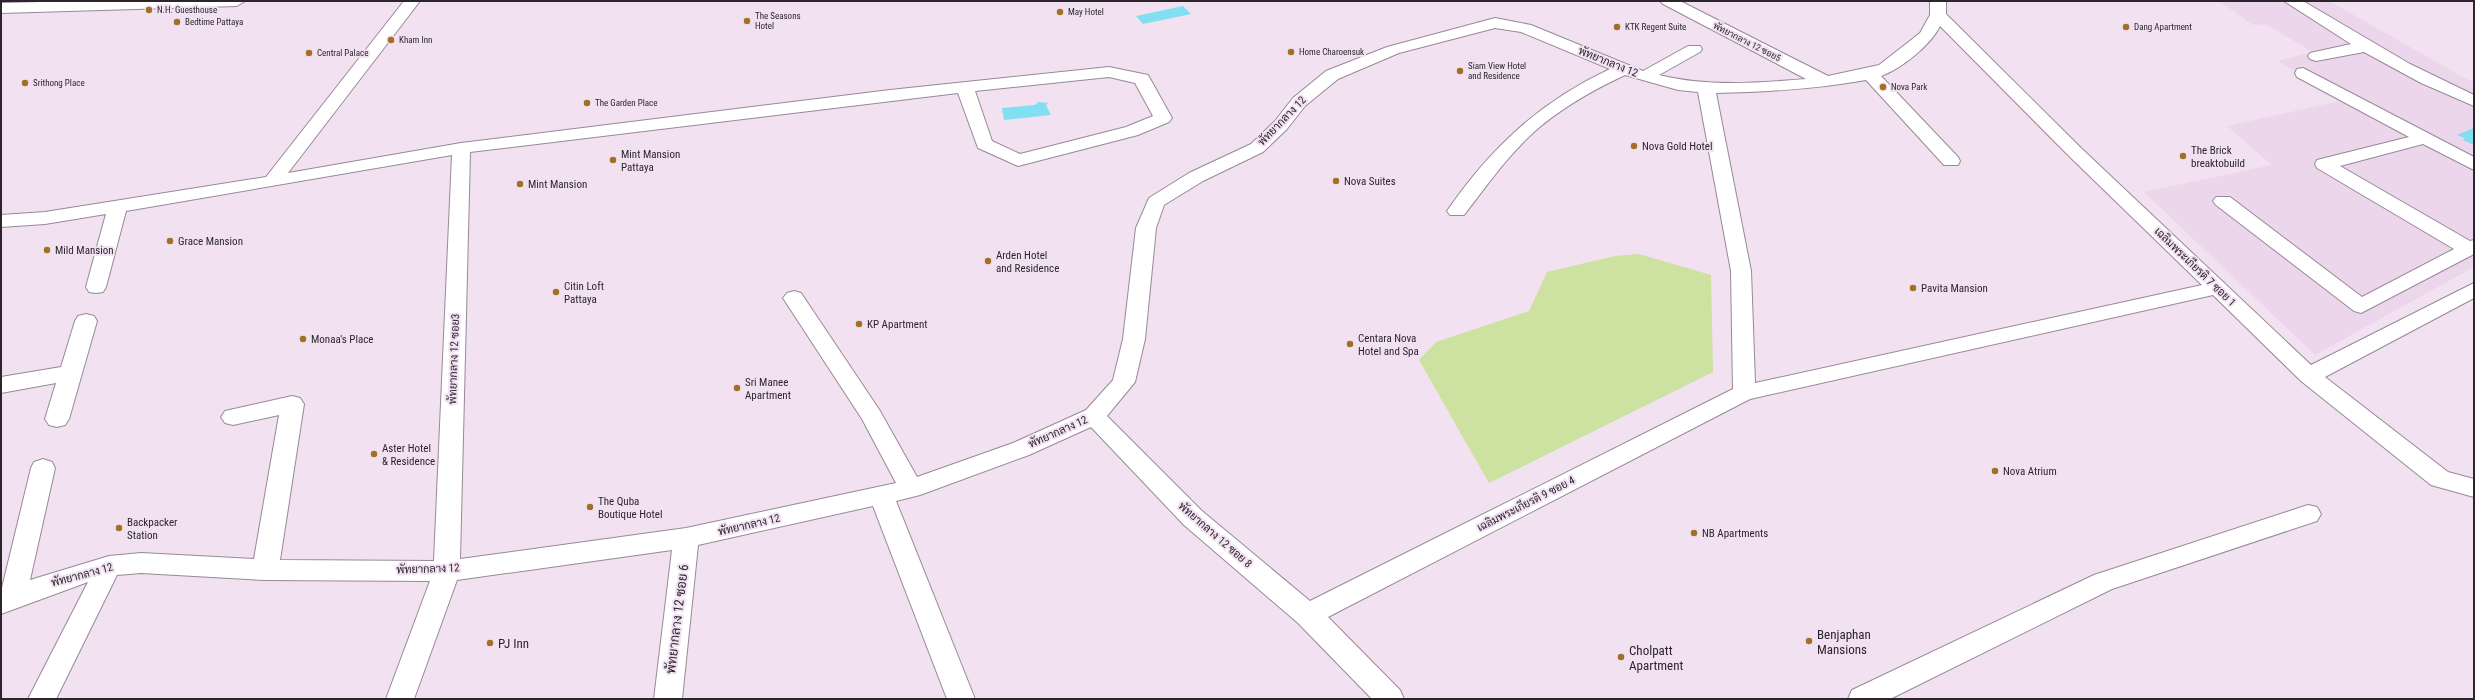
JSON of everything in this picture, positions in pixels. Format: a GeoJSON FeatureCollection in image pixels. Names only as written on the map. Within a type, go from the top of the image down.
{"type":"FeatureCollection","features":[{"type":"Feature","properties":{"kind":"street"},"geometry":{"type":"LineString","coordinates":[[1,8],[238,1]]}},
{"type":"Feature","properties":{"kind":"street"},"geometry":{"type":"LineString","coordinates":[[272,182],[412,1]]}},
{"type":"Feature","properties":{"kind":"street","name":"พัทยากลาง 12 ซอย5"},"geometry":{"type":"LineString","coordinates":[[1668,1],[1826,82]]}},
{"type":"Feature","properties":{"kind":"street"},"geometry":{"type":"LineString","coordinates":[[2292,1],[2367,46],[2450,91],[2474,101]]}},
{"type":"Feature","properties":{"kind":"street","name":"พัทยากลาง 12"},"geometry":{"type":"LineString","coordinates":[[7,601],[59,580],[109,566],[140,563],[265,570],[448,570],[686,538],[911,489],[1021,449],[1094,416],[1124,382],[1134,339],[1146,228],[1156,202],[1196,177],[1257,148],[1282,125],[1299,102],[1332,75],[1393,50],[1495,23],[1525,28],[1644,77],[1706,88],[1766,87],[1826,82],[1870,74],[1885,69],[1927,36],[1938,8]]}},
{"type":"Feature","properties":{"kind":"street","name":"เฉลิมพระเกียรติ 7 ซอย 1"},"geometry":{"type":"LineString","coordinates":[[1938,8],[2068,135],[2218,288],[2308,376],[2440,479],[2474,488]]}},
{"type":"Feature","properties":{"kind":"street"},"geometry":{"type":"LineString","coordinates":[[2316,56],[2367,46]]}},
{"type":"Feature","properties":{"kind":"street"},"geometry":{"type":"LineString","coordinates":[[1644,77],[1694,49]]}},
{"type":"Feature","properties":{"kind":"street"},"geometry":{"type":"LineString","coordinates":[[1457,211],[1506,150],[1539,118],[1580,91],[1624,69]]}},
{"type":"Feature","properties":{"kind":"street"},"geometry":{"type":"LineString","coordinates":[[1,221],[45,218],[272,182],[461,148],[890,95],[965,87],[1109,72],[1142,79],[1163,118],[1132,131],[1018,160],[984,144],[965,87]]}},
{"type":"Feature","properties":{"kind":"street"},"geometry":{"type":"LineString","coordinates":[[2303,73],[2474,164]]}},
{"type":"Feature","properties":{"kind":"street"},"geometry":{"type":"LineString","coordinates":[[1870,74],[1951,160]]}},
{"type":"Feature","properties":{"kind":"street"},"geometry":{"type":"LineString","coordinates":[[1706,88],[1741,271],[1744,393]]}},
{"type":"Feature","properties":{"kind":"street"},"geometry":{"type":"LineString","coordinates":[[2426,138],[2324,164],[2471,248]]}},
{"type":"Feature","properties":{"kind":"street","name":"พัทยากลาง 12 ซอย3"},"geometry":{"type":"LineString","coordinates":[[400,699],[448,570],[461,148]]}},
{"type":"Feature","properties":{"kind":"street"},"geometry":{"type":"LineString","coordinates":[[2223,201],[2361,306],[2471,248]]}},
{"type":"Feature","properties":{"kind":"street"},"geometry":{"type":"LineString","coordinates":[[96,287],[118,206]]}},
{"type":"Feature","properties":{"kind":"street","name":"เฉลิมพระเกียรติ 9 ซอย 4"},"geometry":{"type":"LineString","coordinates":[[1308,615],[1744,393],[2218,288]]}},
{"type":"Feature","properties":{"kind":"street"},"geometry":{"type":"LineString","coordinates":[[2308,376],[2470,296]]}},
{"type":"Feature","properties":{"kind":"street"},"geometry":{"type":"LineString","coordinates":[[794,298],[872,417],[911,489]]}},
{"type":"Feature","properties":{"kind":"street"},"geometry":{"type":"LineString","coordinates":[[56,419],[86,320]]}},
{"type":"Feature","properties":{"kind":"street"},"geometry":{"type":"LineString","coordinates":[[1,385],[69,373]]}},
{"type":"Feature","properties":{"kind":"street"},"geometry":{"type":"LineString","coordinates":[[234,416],[292,404],[265,570]]}},
{"type":"Feature","properties":{"kind":"street","name":"พัทยากลาง 12 ซอย 8"},"geometry":{"type":"LineString","coordinates":[[1094,416],[1192,518],[1308,615],[1390,699]]}},
{"type":"Feature","properties":{"kind":"street"},"geometry":{"type":"LineString","coordinates":[[7,601],[43,468]]}},
{"type":"Feature","properties":{"kind":"street"},"geometry":{"type":"LineString","coordinates":[[881,495],[961,699]]}},
{"type":"Feature","properties":{"kind":"street"},"geometry":{"type":"LineString","coordinates":[[1862,699],[2103,582],[2308,514]]}},
{"type":"Feature","properties":{"kind":"street","name":"พัทยากลาง 12 ซอย 6"},"geometry":{"type":"LineString","coordinates":[[668,699],[686,538]]}},
{"type":"Feature","properties":{"kind":"street"},"geometry":{"type":"LineString","coordinates":[[42,699],[109,566]]}},
{"type":"Feature","properties":{"kind":"shaded area"},"geometry":{"type":"Polygon","coordinates":[[[2219,1],[2329,1],[2470,81],[2474,79],[2474,267],[2315,355],[2144,192],[2272,165],[2227,126],[2344,100],[2278,61],[2312,52],[2266,24],[2253,25],[2219,1]]]}},
{"type":"Feature","properties":{"kind":"green space"},"geometry":{"type":"Polygon","coordinates":[[[1639,254],[1711,275],[1713,372],[1489,483],[1419,360],[1436,342],[1529,311],[1547,272],[1615,256],[1639,254]]]}},
{"type":"Feature","properties":{"kind":"water"},"geometry":{"type":"Polygon","coordinates":[[[1183,6],[1191,14],[1143,24],[1136,16],[1183,6]]]}},
{"type":"Feature","properties":{"kind":"water"},"geometry":{"type":"Polygon","coordinates":[[[1038,102],[1048,103],[1046,105],[1051,115],[1004,120],[1002,108],[1035,105],[1038,102]]]}},
{"type":"Feature","properties":{"kind":"water"},"geometry":{"type":"Polygon","coordinates":[[[2474,128],[2474,145],[2463,140],[2465,138],[2457,135],[2474,128]]]}},
{"type":"Feature","properties":{"kind":"place","name":"N.H. Guesthouse"},"geometry":{"type":"Point","coordinates":[149,10]}},
{"type":"Feature","properties":{"kind":"place","name":"May Hotel"},"geometry":{"type":"Point","coordinates":[1060,12]}},
{"type":"Feature","properties":{"kind":"place","name":"The Seasons Hotel"},"geometry":{"type":"Point","coordinates":[747,21]}},
{"type":"Feature","properties":{"kind":"place","name":"Bedtime Pattaya"},"geometry":{"type":"Point","coordinates":[177,22]}},
{"type":"Feature","properties":{"kind":"place","name":"KTK Regent Suite"},"geometry":{"type":"Point","coordinates":[1617,27]}},
{"type":"Feature","properties":{"kind":"place","name":"Dang Apartment"},"geometry":{"type":"Point","coordinates":[2126,27]}},
{"type":"Feature","properties":{"kind":"place","name":"Kham Inn"},"geometry":{"type":"Point","coordinates":[391,40]}},
{"type":"Feature","properties":{"kind":"place","name":"Home Charoensuk"},"geometry":{"type":"Point","coordinates":[1291,52]}},
{"type":"Feature","properties":{"kind":"place","name":"Central Palace"},"geometry":{"type":"Point","coordinates":[309,53]}},
{"type":"Feature","properties":{"kind":"place","name":"Siam View Hotel and Residence"},"geometry":{"type":"Point","coordinates":[1460,71]}},
{"type":"Feature","properties":{"kind":"place","name":"Srithong Place"},"geometry":{"type":"Point","coordinates":[25,83]}},
{"type":"Feature","properties":{"kind":"place","name":"Nova Park"},"geometry":{"type":"Point","coordinates":[1883,87]}},
{"type":"Feature","properties":{"kind":"place","name":"The Garden Place"},"geometry":{"type":"Point","coordinates":[587,103]}},
{"type":"Feature","properties":{"kind":"place","name":"Nova Gold Hotel"},"geometry":{"type":"Point","coordinates":[1634,146]}},
{"type":"Feature","properties":{"kind":"place","name":"The Brick breaktobuild"},"geometry":{"type":"Point","coordinates":[2183,156]}},
{"type":"Feature","properties":{"kind":"place","name":"Mint Mansion Pattaya"},"geometry":{"type":"Point","coordinates":[613,160]}},
{"type":"Feature","properties":{"kind":"place","name":"Nova Suites"},"geometry":{"type":"Point","coordinates":[1336,181]}},
{"type":"Feature","properties":{"kind":"place","name":"Mint Mansion"},"geometry":{"type":"Point","coordinates":[520,184]}},
{"type":"Feature","properties":{"kind":"place","name":"Grace Mansion"},"geometry":{"type":"Point","coordinates":[170,241]}},
{"type":"Feature","properties":{"kind":"place","name":"Mild Mansion"},"geometry":{"type":"Point","coordinates":[47,250]}},
{"type":"Feature","properties":{"kind":"place","name":"Arden Hotel and Residence"},"geometry":{"type":"Point","coordinates":[988,261]}},
{"type":"Feature","properties":{"kind":"place","name":"Pavita Mansion"},"geometry":{"type":"Point","coordinates":[1913,288]}},
{"type":"Feature","properties":{"kind":"place","name":"Citin Loft Pattaya"},"geometry":{"type":"Point","coordinates":[556,292]}},
{"type":"Feature","properties":{"kind":"place","name":"KP Apartment"},"geometry":{"type":"Point","coordinates":[859,324]}},
{"type":"Feature","properties":{"kind":"place","name":"Monaa's Place"},"geometry":{"type":"Point","coordinates":[303,339]}},
{"type":"Feature","properties":{"kind":"place","name":"Centara Nova Hotel and Spa"},"geometry":{"type":"Point","coordinates":[1350,344]}},
{"type":"Feature","properties":{"kind":"place","name":"Sri Manee Apartment"},"geometry":{"type":"Point","coordinates":[737,388]}},
{"type":"Feature","properties":{"kind":"place","name":"Aster Hotel & Residence"},"geometry":{"type":"Point","coordinates":[374,454]}},
{"type":"Feature","properties":{"kind":"place","name":"Nova Atrium"},"geometry":{"type":"Point","coordinates":[1995,471]}},
{"type":"Feature","properties":{"kind":"place","name":"The Quba Boutique Hotel"},"geometry":{"type":"Point","coordinates":[590,507]}},
{"type":"Feature","properties":{"kind":"place","name":"Backpacker Station"},"geometry":{"type":"Point","coordinates":[119,528]}},
{"type":"Feature","properties":{"kind":"place","name":"NB Apartments"},"geometry":{"type":"Point","coordinates":[1694,533]}},
{"type":"Feature","properties":{"kind":"place","name":"Benjaphan Mansions"},"geometry":{"type":"Point","coordinates":[1809,641]}},
{"type":"Feature","properties":{"kind":"place","name":"PJ Inn"},"geometry":{"type":"Point","coordinates":[490,643]}},
{"type":"Feature","properties":{"kind":"place","name":"Cholpatt Apartment"},"geometry":{"type":"Point","coordinates":[1621,657]}}]}
